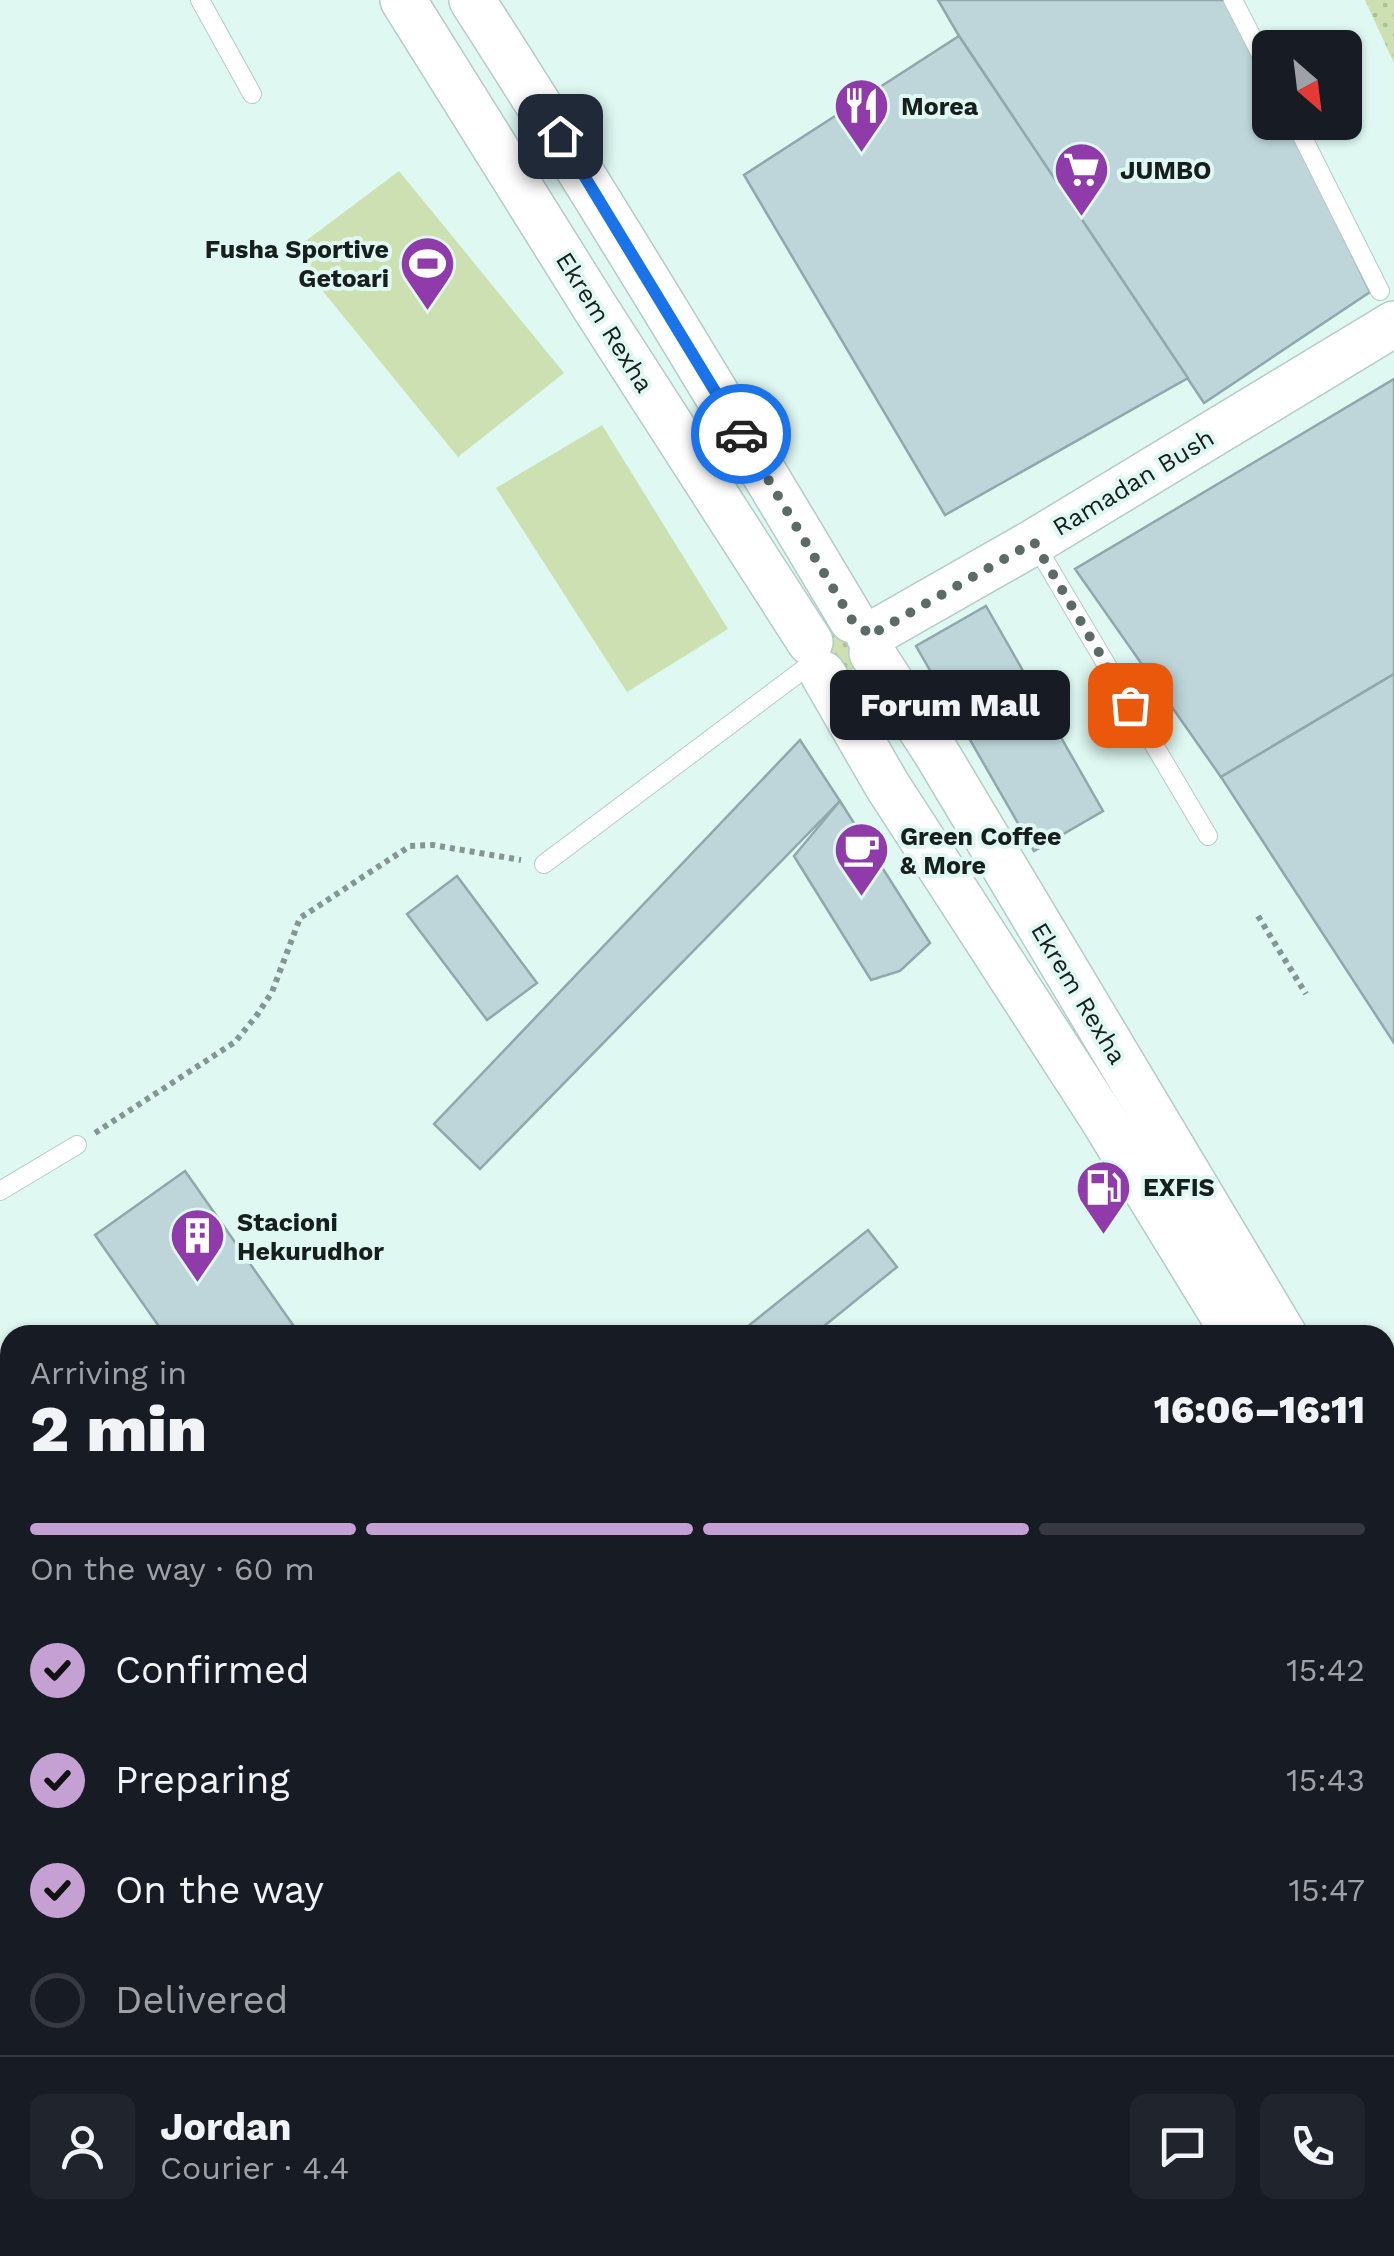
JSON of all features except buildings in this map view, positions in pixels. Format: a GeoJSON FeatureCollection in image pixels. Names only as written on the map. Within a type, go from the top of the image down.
{"type":"FeatureCollection","features":[{"type":"Feature","properties":{"kind":"street","name":"Ekrem Rexha"},"geometry":{"type":"LineString","coordinates":[[403,0],[815,660],[887,785],[1102,1116],[1229,1325]]}},
{"type":"Feature","properties":{"kind":"street","name":"Ekrem Rexha"},"geometry":{"type":"LineString","coordinates":[[472,0],[560,136],[937,754],[1278,1325]]}},
{"type":"Feature","properties":{"kind":"street","name":"Ramadan Bush"},"geometry":{"type":"LineString","coordinates":[[864,636],[1034,542],[1387,307]]}},
{"type":"Feature","properties":{"kind":"street"},"geometry":{"type":"LineString","coordinates":[[815,660],[815,632],[832,619],[864,636]]}},
{"type":"Feature","properties":{"kind":"lane"},"geometry":{"type":"LineString","coordinates":[[200,0],[252,94]]}},
{"type":"Feature","properties":{"kind":"lane"},"geometry":{"type":"LineString","coordinates":[[1234,0],[1252,36]]}},
{"type":"Feature","properties":{"kind":"lane"},"geometry":{"type":"LineString","coordinates":[[1304,140],[1387,307]]}},
{"type":"Feature","properties":{"kind":"lane"},"geometry":{"type":"LineString","coordinates":[[1034,542],[1208,836]]}},
{"type":"Feature","properties":{"kind":"lane"},"geometry":{"type":"LineString","coordinates":[[544,864],[815,660]]}},
{"type":"Feature","properties":{"kind":"lane"},"geometry":{"type":"LineString","coordinates":[[0,1191],[77,1145]]}},
{"type":"Feature","properties":{"kind":"path"},"geometry":{"type":"LineString","coordinates":[[77,1145],[235,1042],[272,992],[300,918],[410,846],[433,845],[544,864]]}},
{"type":"Feature","properties":{"kind":"path"},"geometry":{"type":"LineString","coordinates":[[1258,916],[1306,994]]}},
{"type":"Feature","properties":{"kind":"green space"},"geometry":{"type":"Polygon","coordinates":[[[1365,0],[1394,0],[1394,63],[1365,0]]]}},
{"type":"Feature","properties":{"kind":"green space","name":"Fusha Sportive Getoari"},"geometry":{"type":"Polygon","coordinates":[[[399,171],[564,373],[458,457],[291,252],[399,171]]]}},
{"type":"Feature","properties":{"kind":"green space"},"geometry":{"type":"Polygon","coordinates":[[[602,425],[728,629],[627,692],[496,488],[602,425]]]}},
{"type":"Feature","properties":{"kind":"green space"},"geometry":{"type":"Polygon","coordinates":[[[834,626],[850,627],[856,668],[841,674],[817,642],[834,626]]]}},
{"type":"Feature","properties":{"kind":"way so far"},"geometry":{"type":"LineString","coordinates":[[741,434],[852,620],[869,636],[1034,542],[1130,705]]}},
{"type":"Feature","properties":{"kind":"place","name":"Morea"},"geometry":{"type":"Point","coordinates":[862,155]}},
{"type":"Feature","properties":{"kind":"place","name":"JUMBO"},"geometry":{"type":"Point","coordinates":[1081,219]}},
{"type":"Feature","properties":{"kind":"place","name":"Fusha Sportive Getoari"},"geometry":{"type":"Point","coordinates":[428,312]}},
{"type":"Feature","properties":{"kind":"place","name":"Forum Mall"},"geometry":{"type":"Point","coordinates":[1130,705]}},
{"type":"Feature","properties":{"kind":"place","name":"Green Coffee & More"},"geometry":{"type":"Point","coordinates":[861,899]}},
{"type":"Feature","properties":{"kind":"place","name":"EXFIS"},"geometry":{"type":"Point","coordinates":[1104,1236]}},
{"type":"Feature","properties":{"kind":"place","name":"Stacioni Hekurudhor"},"geometry":{"type":"Point","coordinates":[198,1285]}},
{"type":"Feature","properties":{"kind":"route"},"geometry":{"type":"LineString","coordinates":[[560,136],[741,434]]}}]}
